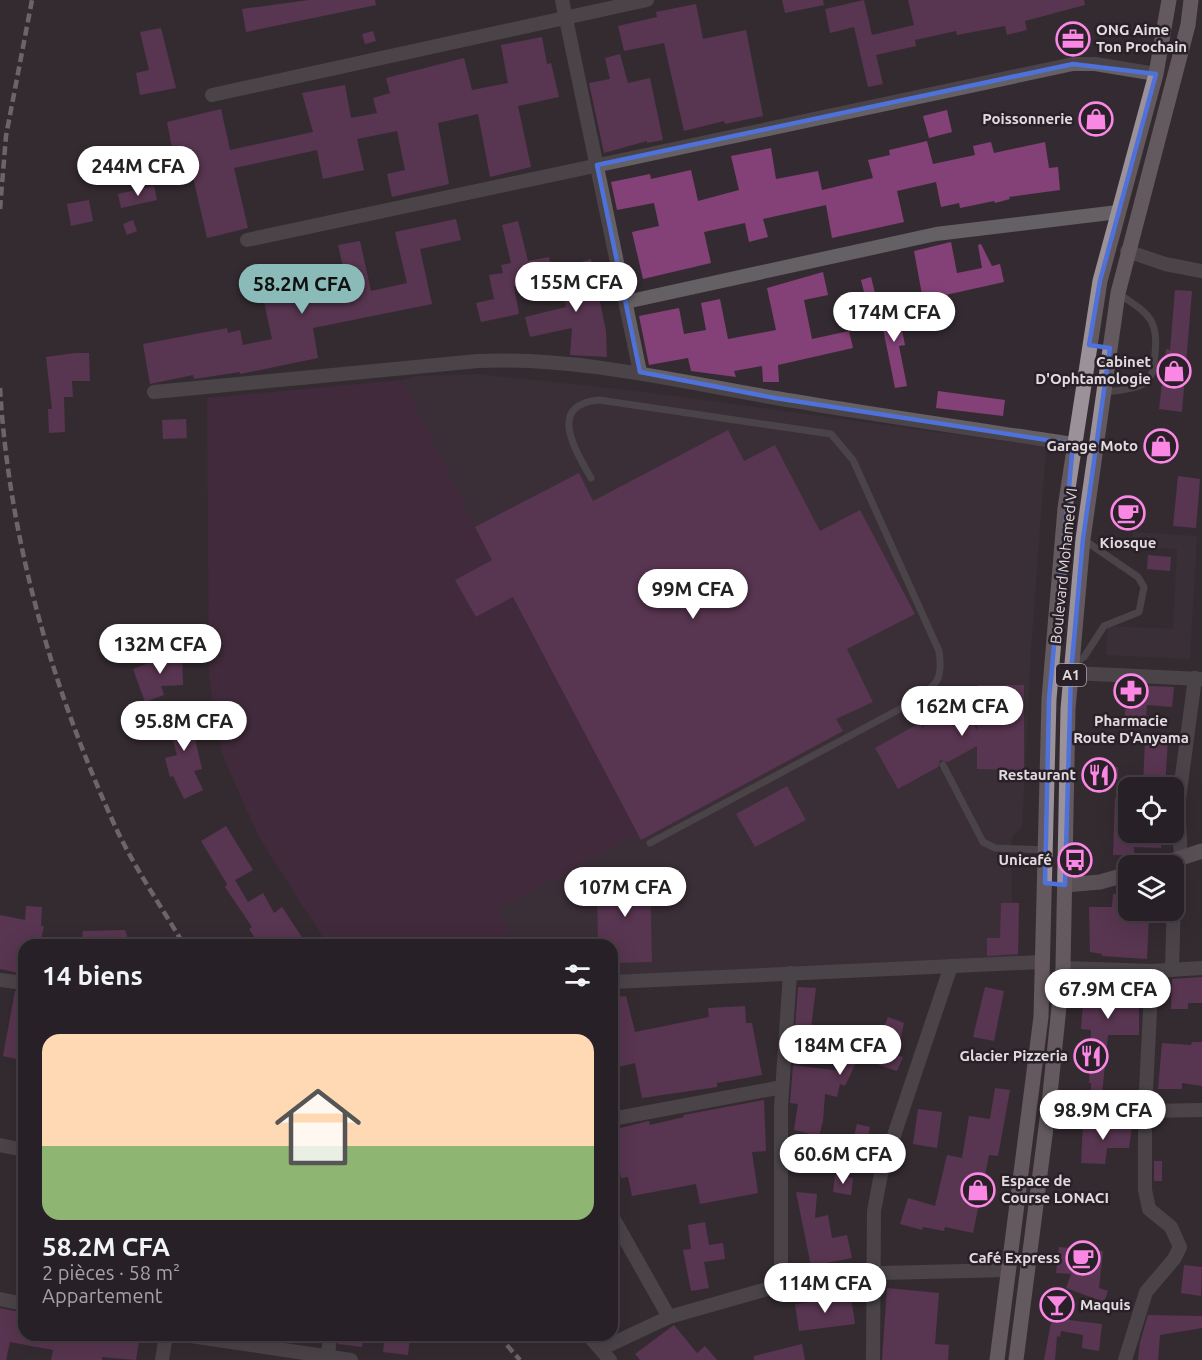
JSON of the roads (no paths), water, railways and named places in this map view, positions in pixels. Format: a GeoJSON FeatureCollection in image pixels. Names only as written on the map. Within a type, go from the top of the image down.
{"type":"FeatureCollection","features":[{"type":"Feature","properties":{"kind":"main road","name":"Boulevard Mohamed VI"},"geometry":{"type":"LineString","coordinates":[[997,1360],[1041,1017],[1049,699],[1065,508],[1073,444],[1100,281],[1156,75],[1169,0]]}},
{"type":"Feature","properties":{"kind":"main road","name":"Boulevard Mohamed VI"},"geometry":{"type":"LineString","coordinates":[[1016,1360],[1049,1104],[1063,968],[1071,669],[1083,539],[1118,293],[1127,251],[1188,25],[1191,0]]}},
{"type":"Feature","properties":{"kind":"main road"},"geometry":{"type":"LineString","coordinates":[[1089,345],[1110,348]]}},
{"type":"Feature","properties":{"kind":"main road"},"geometry":{"type":"LineString","coordinates":[[1045,883],[1065,885]]}},
{"type":"Feature","properties":{"kind":"street"},"geometry":{"type":"LineString","coordinates":[[562,0],[640,372]]}},
{"type":"Feature","properties":{"kind":"street"},"geometry":{"type":"LineString","coordinates":[[212,95],[647,0]]}},
{"type":"Feature","properties":{"kind":"street"},"geometry":{"type":"LineString","coordinates":[[247,240],[1072,64],[1095,64],[1156,75]]}},
{"type":"Feature","properties":{"kind":"street"},"geometry":{"type":"LineString","coordinates":[[626,302],[936,234],[1118,212]]}},
{"type":"Feature","properties":{"kind":"street"},"geometry":{"type":"LineString","coordinates":[[1127,251],[1165,264],[1202,272]]}},
{"type":"Feature","properties":{"kind":"street"},"geometry":{"type":"LineString","coordinates":[[154,392],[478,361],[525,360],[640,372],[775,398],[1073,444]]}},
{"type":"Feature","properties":{"kind":"street"},"geometry":{"type":"LineString","coordinates":[[1071,669],[1199,678],[1178,806],[1178,855]]}},
{"type":"Feature","properties":{"kind":"street"},"geometry":{"type":"LineString","coordinates":[[1184,857],[1202,851]]}},
{"type":"Feature","properties":{"kind":"street"},"geometry":{"type":"LineString","coordinates":[[1065,885],[1100,882],[1118,877]]}},
{"type":"Feature","properties":{"kind":"street"},"geometry":{"type":"LineString","coordinates":[[1172,970],[1175,921]]}},
{"type":"Feature","properties":{"kind":"street"},"geometry":{"type":"LineString","coordinates":[[618,982],[1042,962]]}},
{"type":"Feature","properties":{"kind":"street"},"geometry":{"type":"LineString","coordinates":[[873,1360],[874,1211],[881,1174],[951,966]]}},
{"type":"Feature","properties":{"kind":"street"},"geometry":{"type":"LineString","coordinates":[[1063,968],[1152,971],[1202,968]]}},
{"type":"Feature","properties":{"kind":"street"},"geometry":{"type":"LineString","coordinates":[[1125,1360],[1146,1292],[1174,1259],[1180,1247],[1171,1227],[1149,1209],[1144,1190],[1145,1111],[1152,971]]}},
{"type":"Feature","properties":{"kind":"street"},"geometry":{"type":"LineString","coordinates":[[781,1286],[782,1087],[790,973]]}},
{"type":"Feature","properties":{"kind":"street"},"geometry":{"type":"LineString","coordinates":[[0,980],[18,982]]}},
{"type":"Feature","properties":{"kind":"street"},"geometry":{"type":"LineString","coordinates":[[618,1118],[782,1087]]}},
{"type":"Feature","properties":{"kind":"street"},"geometry":{"type":"LineString","coordinates":[[1049,1104],[1145,1111],[1202,1110]]}},
{"type":"Feature","properties":{"kind":"street"},"geometry":{"type":"LineString","coordinates":[[0,1145],[18,1149]]}},
{"type":"Feature","properties":{"kind":"street"},"geometry":{"type":"LineString","coordinates":[[618,1227],[669,1317]]}},
{"type":"Feature","properties":{"kind":"street"},"geometry":{"type":"LineString","coordinates":[[601,1349],[669,1317],[781,1286],[873,1274],[1008,1270]]}},
{"type":"Feature","properties":{"kind":"street"},"geometry":{"type":"LineString","coordinates":[[0,1299],[18,1303]]}},
{"type":"Feature","properties":{"kind":"street"},"geometry":{"type":"LineString","coordinates":[[162,1360],[165,1341]]}},
{"type":"Feature","properties":{"kind":"street"},"geometry":{"type":"LineString","coordinates":[[225,1341],[351,1360]]}},
{"type":"Feature","properties":{"kind":"street"},"geometry":{"type":"LineString","coordinates":[[328,1356],[329,1341]]}},
{"type":"Feature","properties":{"kind":"street"},"geometry":{"type":"LineString","coordinates":[[594,1341],[610,1360]]}},
{"type":"Feature","properties":{"kind":"lane"},"geometry":{"type":"LineString","coordinates":[[1103,393],[1140,385],[1147,381],[1154,369],[1157,333],[1154,322],[1144,311],[1118,293]]}},
{"type":"Feature","properties":{"kind":"lane"},"geometry":{"type":"LineString","coordinates":[[591,478],[571,443],[568,431],[573,412],[583,402],[599,400],[831,434],[853,460],[939,651],[942,668],[938,683],[910,703],[650,843]]}},
{"type":"Feature","properties":{"kind":"lane"},"geometry":{"type":"LineString","coordinates":[[1071,669],[1084,657],[1104,626],[1139,612],[1144,587],[1132,573],[1083,539]]}},
{"type":"Feature","properties":{"kind":"lane"},"geometry":{"type":"LineString","coordinates":[[910,703],[921,722]]}},
{"type":"Feature","properties":{"kind":"lane"},"geometry":{"type":"LineString","coordinates":[[943,765],[983,842],[995,848],[1045,850]]}},
{"type":"Feature","properties":{"kind":"railway"},"geometry":{"type":"LineString","coordinates":[[0,209],[6,136],[32,0]]}},
{"type":"Feature","properties":{"kind":"railway"},"geometry":{"type":"LineString","coordinates":[[0,388],[13,501],[37,612],[53,667],[92,774],[122,841],[180,939]]}},
{"type":"Feature","properties":{"kind":"railway"},"geometry":{"type":"LineString","coordinates":[[503,1341],[520,1360]]}},
{"type":"Feature","properties":{"kind":"place","name":"ONG Aime Ton Prochain"},"geometry":{"type":"Point","coordinates":[1073,39]}},
{"type":"Feature","properties":{"kind":"place","name":"Poissonnerie"},"geometry":{"type":"Point","coordinates":[1096,119]}},
{"type":"Feature","properties":{"kind":"place","name":"Cabinet D'Ophtamologie"},"geometry":{"type":"Point","coordinates":[1174,371]}},
{"type":"Feature","properties":{"kind":"place","name":"Garage Moto"},"geometry":{"type":"Point","coordinates":[1161,446]}},
{"type":"Feature","properties":{"kind":"place","name":"Kiosque"},"geometry":{"type":"Point","coordinates":[1128,513]}},
{"type":"Feature","properties":{"kind":"place","name":"Pharmacie Route D'Anyama"},"geometry":{"type":"Point","coordinates":[1131,691]}},
{"type":"Feature","properties":{"kind":"place","name":"Restaurant"},"geometry":{"type":"Point","coordinates":[1099,775]}},
{"type":"Feature","properties":{"kind":"place","name":"Unicafé"},"geometry":{"type":"Point","coordinates":[1075,860]}},
{"type":"Feature","properties":{"kind":"place","name":"Glacier Pizzeria"},"geometry":{"type":"Point","coordinates":[1091,1056]}},
{"type":"Feature","properties":{"kind":"place","name":"Espace de Course LONACI"},"geometry":{"type":"Point","coordinates":[978,1190]}},
{"type":"Feature","properties":{"kind":"place","name":"Café Express"},"geometry":{"type":"Point","coordinates":[1083,1258]}},
{"type":"Feature","properties":{"kind":"place","name":"Maquis"},"geometry":{"type":"Point","coordinates":[1057,1305]}}]}
